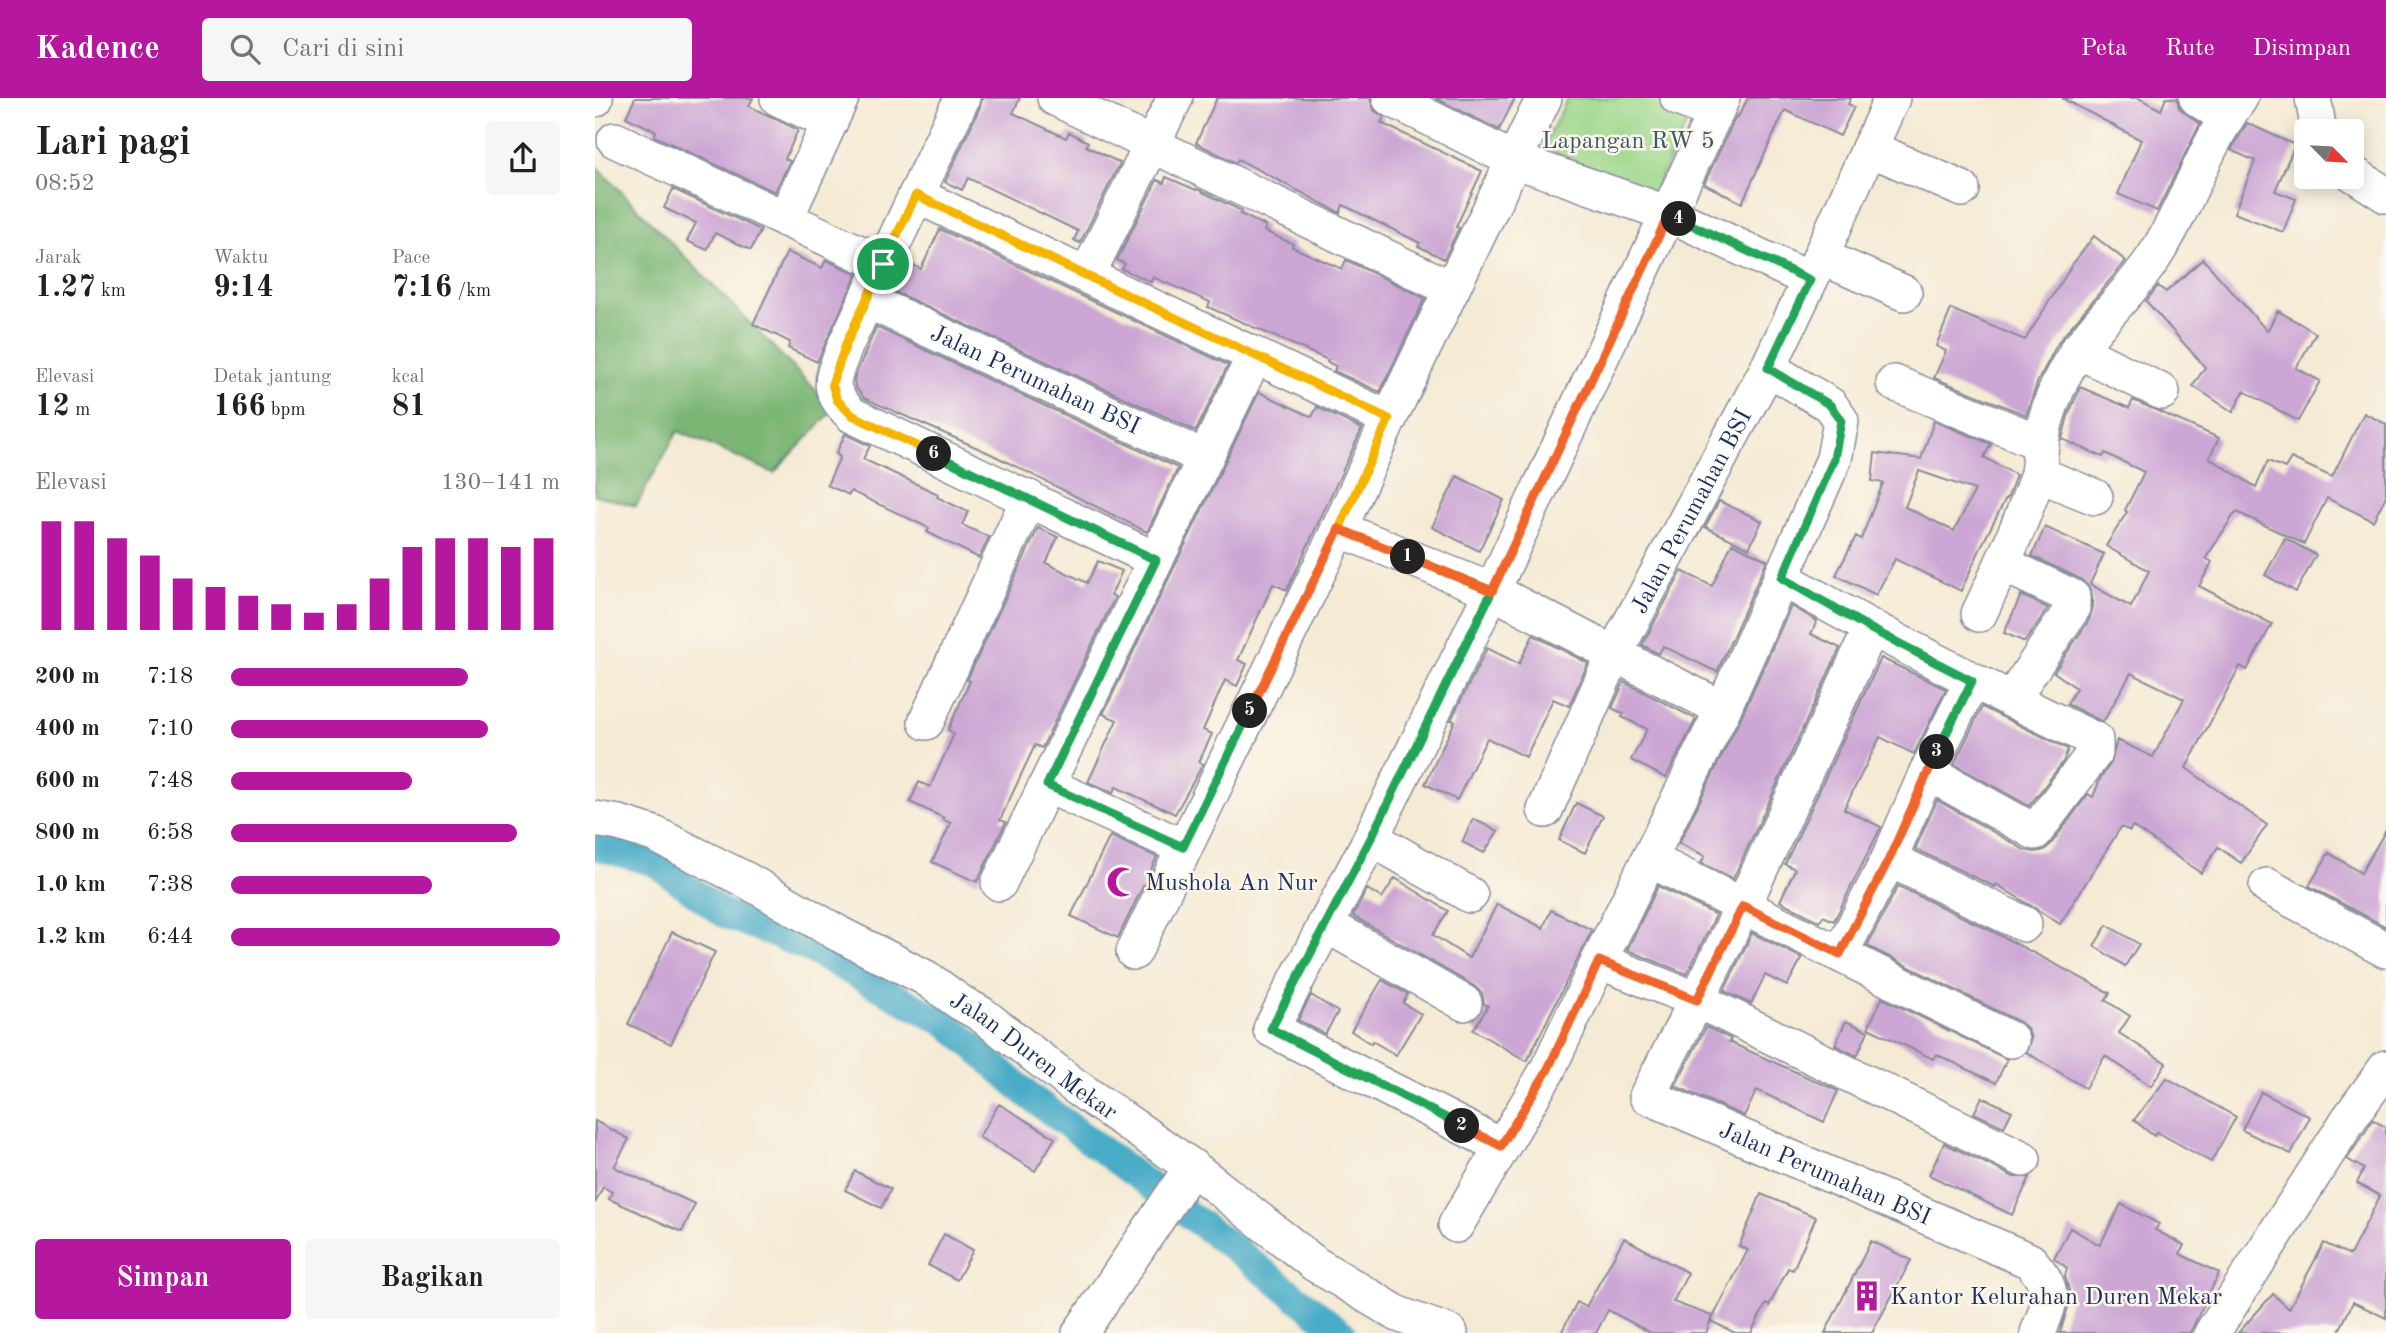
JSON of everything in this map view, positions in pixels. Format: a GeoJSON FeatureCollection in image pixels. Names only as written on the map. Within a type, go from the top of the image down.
{"type":"FeatureCollection","features":[{"type":"Feature","properties":{"kind":"street"},"geometry":{"type":"LineString","coordinates":[[778,98],[835,110],[786,219]]}},
{"type":"Feature","properties":{"kind":"street"},"geometry":{"type":"LineString","coordinates":[[962,98],[866,300],[836,370],[832,384],[837,400],[852,415],[1156,560]]}},
{"type":"Feature","properties":{"kind":"street"},"geometry":{"type":"LineString","coordinates":[[1055,98],[1452,289]]}},
{"type":"Feature","properties":{"kind":"street"},"geometry":{"type":"LineString","coordinates":[[1087,275],[1175,98]]}},
{"type":"Feature","properties":{"kind":"street"},"geometry":{"type":"LineString","coordinates":[[1390,98],[1514,160],[1816,268],[1904,293]]}},
{"type":"Feature","properties":{"kind":"street"},"geometry":{"type":"LineString","coordinates":[[1134,952],[1545,98]]}},
{"type":"Feature","properties":{"kind":"street"},"geometry":{"type":"LineString","coordinates":[[1501,1146],[1271,1029],[1371,838],[1492,591],[1718,105],[1678,98]]}},
{"type":"Feature","properties":{"kind":"street","name":"Jalan Perumahan BSI"},"geometry":{"type":"LineString","coordinates":[[1545,810],[1614,654],[1768,368],[1892,98]]}},
{"type":"Feature","properties":{"kind":"street"},"geometry":{"type":"LineString","coordinates":[[1979,614],[2003,564],[2040,458],[2057,389],[2077,350],[2153,259],[2233,107],[2197,98]]}},
{"type":"Feature","properties":{"kind":"street"},"geometry":{"type":"LineString","coordinates":[[2313,98],[2317,119]]}},
{"type":"Feature","properties":{"kind":"street"},"geometry":{"type":"LineString","coordinates":[[615,140],[883,264]]}},
{"type":"Feature","properties":{"kind":"street"},"geometry":{"type":"LineString","coordinates":[[1869,148],[1962,189]]}},
{"type":"Feature","properties":{"kind":"street"},"geometry":{"type":"LineString","coordinates":[[2364,181],[2386,195]]}},
{"type":"Feature","properties":{"kind":"street"},"geometry":{"type":"LineString","coordinates":[[916,195],[1389,419]]}},
{"type":"Feature","properties":{"kind":"street","name":"Jalan Perumahan BSI"},"geometry":{"type":"LineString","coordinates":[[866,300],[1205,458]]}},
{"type":"Feature","properties":{"kind":"street"},"geometry":{"type":"LineString","coordinates":[[2077,350],[2162,392]]}},
{"type":"Feature","properties":{"kind":"street"},"geometry":{"type":"LineString","coordinates":[[999,883],[1255,355]]}},
{"type":"Feature","properties":{"kind":"street"},"geometry":{"type":"LineString","coordinates":[[1456,1225],[1547,1071],[1723,709],[1834,459],[1841,421],[1830,405],[1768,368]]}},
{"type":"Feature","properties":{"kind":"street"},"geometry":{"type":"LineString","coordinates":[[1894,383],[2040,458],[2095,497]]}},
{"type":"Feature","properties":{"kind":"street"},"geometry":{"type":"LineString","coordinates":[[926,722],[1029,498]]}},
{"type":"Feature","properties":{"kind":"street"},"geometry":{"type":"LineString","coordinates":[[1339,529],[1492,591],[1723,709]]}},
{"type":"Feature","properties":{"kind":"street"},"geometry":{"type":"LineString","coordinates":[[2003,564],[2072,597],[2074,602],[2072,609],[2011,700]]}},
{"type":"Feature","properties":{"kind":"street"},"geometry":{"type":"LineString","coordinates":[[1782,578],[1871,629],[2095,740],[2096,744],[2095,752],[2035,832],[1927,772]]}},
{"type":"Feature","properties":{"kind":"street","name":"Jalan Perumahan BSI"},"geometry":{"type":"LineString","coordinates":[[1871,629],[1743,906],[1647,1096],[2030,1261],[2048,1282],[2049,1306],[2038,1333]]}},
{"type":"Feature","properties":{"kind":"street"},"geometry":{"type":"LineString","coordinates":[[1840,954],[1889,859],[1927,772],[1972,681]]}},
{"type":"Feature","properties":{"kind":"street"},"geometry":{"type":"LineString","coordinates":[[1047,785],[1183,847]]}},
{"type":"Feature","properties":{"kind":"street","name":"Jalan Duren Mekar"},"geometry":{"type":"LineString","coordinates":[[595,819],[654,834],[746,880],[839,934],[926,978],[981,1014],[1076,1087],[1175,1189],[1314,1264],[1398,1314],[1450,1333]]}},
{"type":"Feature","properties":{"kind":"street"},"geometry":{"type":"LineString","coordinates":[[1371,838],[1470,895]]}},
{"type":"Feature","properties":{"kind":"street"},"geometry":{"type":"LineString","coordinates":[[1649,859],[2011,1040]]}},
{"type":"Feature","properties":{"kind":"street"},"geometry":{"type":"LineString","coordinates":[[1889,859],[2024,924]]}},
{"type":"Feature","properties":{"kind":"street"},"geometry":{"type":"LineString","coordinates":[[2267,886],[2386,950]]}},
{"type":"Feature","properties":{"kind":"street"},"geometry":{"type":"LineString","coordinates":[[1325,924],[1464,1003]]}},
{"type":"Feature","properties":{"kind":"street"},"geometry":{"type":"LineString","coordinates":[[1599,961],[1697,1000],[2023,1159]]}},
{"type":"Feature","properties":{"kind":"street"},"geometry":{"type":"LineString","coordinates":[[2212,1333],[2349,1119],[2386,1068]]}},
{"type":"Feature","properties":{"kind":"street"},"geometry":{"type":"LineString","coordinates":[[1080,1333],[1175,1189]]}},
{"type":"Feature","properties":{"kind":"green space","name":"Lapangan RW 5"},"geometry":{"type":"Polygon","coordinates":[[[1568,98],[1656,98],[1691,115],[1651,199],[1543,147],[1568,98]]]}},
{"type":"Feature","properties":{"kind":"green space"},"geometry":{"type":"Polygon","coordinates":[[[595,165],[834,409],[774,473],[678,431],[636,506],[595,495],[595,165]]]}},
{"type":"Feature","properties":{"kind":"building"},"geometry":{"type":"Polygon","coordinates":[[[635,98],[753,98],[749,106],[798,130],[785,159],[790,161],[775,192],[654,136],[656,131],[626,117],[635,98]]]}},
{"type":"Feature","properties":{"kind":"building"},"geometry":{"type":"Polygon","coordinates":[[[982,98],[1020,98],[1013,113],[1066,138],[1069,132],[1088,142],[1086,146],[1120,163],[1080,243],[1074,240],[1078,231],[968,178],[962,190],[945,182],[982,98]]]}},
{"type":"Feature","properties":{"kind":"building"},"geometry":{"type":"Polygon","coordinates":[[[1217,98],[1370,98],[1374,110],[1384,117],[1381,123],[1482,171],[1444,259],[1418,246],[1420,243],[1343,205],[1340,213],[1238,159],[1236,163],[1196,143],[1217,98]]]}},
{"type":"Feature","properties":{"kind":"building"},"geometry":{"type":"Polygon","coordinates":[[[1435,98],[1515,98],[1499,130],[1435,98]]]}},
{"type":"Feature","properties":{"kind":"building"},"geometry":{"type":"Polygon","coordinates":[[[1748,98],[1851,98],[1848,104],[1854,107],[1840,136],[1785,110],[1742,203],[1704,184],[1736,116],[1738,117],[1748,98]]]}},
{"type":"Feature","properties":{"kind":"building"},"geometry":{"type":"Polygon","coordinates":[[[2062,98],[2139,98],[2161,110],[2166,98],[2177,98],[2179,108],[2200,124],[2157,211],[2118,194],[2141,140],[2062,98]]]}},
{"type":"Feature","properties":{"kind":"building"},"geometry":{"type":"Polygon","coordinates":[[[2247,123],[2294,145],[2275,191],[2296,199],[2283,232],[2234,213],[2255,161],[2231,150],[2247,123]]]}},
{"type":"Feature","properties":{"kind":"building"},"geometry":{"type":"Polygon","coordinates":[[[1166,177],[1242,211],[1240,214],[1266,226],[1264,231],[1293,244],[1292,247],[1342,269],[1346,260],[1425,298],[1380,392],[1334,371],[1336,366],[1327,362],[1328,360],[1208,307],[1210,302],[1153,277],[1151,282],[1122,269],[1125,264],[1117,260],[1157,180],[1164,183],[1166,177]]]}},
{"type":"Feature","properties":{"kind":"building"},"geometry":{"type":"Polygon","coordinates":[[[673,189],[761,230],[751,250],[715,233],[707,250],[687,241],[696,223],[664,208],[673,189]]]}},
{"type":"Feature","properties":{"kind":"building"},"geometry":{"type":"Polygon","coordinates":[[[940,229],[1228,365],[1196,431],[893,291],[907,262],[921,269],[940,229]]]}},
{"type":"Feature","properties":{"kind":"building"},"geometry":{"type":"Polygon","coordinates":[[[2094,236],[2126,261],[2059,341],[2038,381],[2026,415],[1934,378],[1946,351],[1936,346],[1951,309],[2025,340],[2072,265],[2094,236]]]}},
{"type":"Feature","properties":{"kind":"building"},"geometry":{"type":"Polygon","coordinates":[[[787,252],[822,268],[826,260],[857,274],[817,362],[788,348],[790,342],[753,324],[787,252]]]}},
{"type":"Feature","properties":{"kind":"building"},"geometry":{"type":"Polygon","coordinates":[[[2203,259],[2267,331],[2278,311],[2316,333],[2296,368],[2320,381],[2298,421],[2244,391],[2233,412],[2193,386],[2205,367],[2146,301],[2158,286],[2166,292],[2203,259]]]}},
{"type":"Feature","properties":{"kind":"building"},"geometry":{"type":"Polygon","coordinates":[[[876,327],[1178,468],[1147,532],[989,453],[864,398],[855,387],[854,379],[876,327]]]}},
{"type":"Feature","properties":{"kind":"building"},"geometry":{"type":"Polygon","coordinates":[[[2080,387],[2129,408],[2133,400],[2219,438],[2209,458],[2256,487],[2268,461],[2285,468],[2291,458],[2332,477],[2364,413],[2386,424],[2386,496],[2373,521],[2327,498],[2304,544],[2237,512],[2233,516],[2206,558],[2212,562],[2199,586],[2272,624],[2247,670],[2240,666],[2186,768],[2267,825],[2241,863],[2218,847],[2201,873],[2132,826],[2130,831],[2121,827],[2060,924],[1996,884],[1995,887],[1915,849],[1937,800],[2025,850],[2044,850],[2088,794],[2093,797],[2101,777],[2111,763],[2117,740],[2153,757],[2184,699],[2131,673],[2103,722],[2067,704],[2076,688],[2054,672],[2089,620],[2092,597],[2089,587],[2081,579],[2032,556],[2045,527],[2104,554],[2090,584],[2131,607],[2149,571],[2106,546],[2127,512],[2125,510],[2144,472],[2105,453],[2103,457],[2062,439],[2080,387]]]}},
{"type":"Feature","properties":{"kind":"building"},"geometry":{"type":"Polygon","coordinates":[[[1259,392],[1312,417],[1317,407],[1362,429],[1287,590],[1273,584],[1238,660],[1247,664],[1237,686],[1225,680],[1203,730],[1212,734],[1199,762],[1203,764],[1175,814],[1116,787],[1113,793],[1088,782],[1117,720],[1103,714],[1259,392]]]}},
{"type":"Feature","properties":{"kind":"building"},"geometry":{"type":"Polygon","coordinates":[[[1934,421],[1991,444],[1984,457],[2016,475],[2007,499],[1961,591],[1895,559],[1876,595],[1836,575],[1856,536],[1861,539],[1883,483],[1872,481],[1875,453],[1921,459],[1934,421]],[[1919,471],[1905,507],[1954,531],[1975,490],[1919,471]]]}},
{"type":"Feature","properties":{"kind":"building"},"geometry":{"type":"Polygon","coordinates":[[[845,434],[870,446],[863,459],[938,494],[937,497],[968,512],[962,525],[989,537],[979,558],[927,532],[929,528],[851,491],[849,495],[827,485],[840,457],[836,454],[845,434]]]}},
{"type":"Feature","properties":{"kind":"building"},"geometry":{"type":"Polygon","coordinates":[[[1457,476],[1504,500],[1479,551],[1432,527],[1457,476]]]}},
{"type":"Feature","properties":{"kind":"building"},"geometry":{"type":"Polygon","coordinates":[[[1719,501],[1762,521],[1749,548],[1705,527],[1719,501]]]}},
{"type":"Feature","properties":{"kind":"building"},"geometry":{"type":"Polygon","coordinates":[[[1038,528],[1058,537],[1046,563],[1087,583],[1098,561],[1122,571],[1111,595],[1115,597],[1042,748],[1035,745],[1000,820],[1006,822],[977,882],[932,862],[951,823],[910,802],[919,782],[930,787],[954,734],[948,730],[970,681],[967,680],[1038,528]]]}},
{"type":"Feature","properties":{"kind":"building"},"geometry":{"type":"Polygon","coordinates":[[[2285,538],[2316,555],[2296,592],[2265,575],[2285,538]]]}},
{"type":"Feature","properties":{"kind":"building"},"geometry":{"type":"Polygon","coordinates":[[[1732,543],[1767,560],[1717,672],[1663,646],[1659,654],[1642,645],[1682,571],[1712,586],[1732,543]]]}},
{"type":"Feature","properties":{"kind":"building"},"geometry":{"type":"Polygon","coordinates":[[[2021,595],[2048,608],[2025,642],[2004,633],[2021,595]]]}},
{"type":"Feature","properties":{"kind":"building"},"geometry":{"type":"Polygon","coordinates":[[[1791,606],[1817,621],[1811,634],[1840,648],[1733,879],[1701,863],[1705,856],[1679,843],[1741,717],[1791,606]]]}},
{"type":"Feature","properties":{"kind":"building"},"geometry":{"type":"Polygon","coordinates":[[[1533,635],[1588,663],[1569,706],[1553,699],[1526,757],[1487,738],[1457,800],[1425,784],[1455,721],[1451,720],[1487,648],[1519,664],[1533,635]]]}},
{"type":"Feature","properties":{"kind":"building"},"geometry":{"type":"Polygon","coordinates":[[[1881,658],[1946,689],[1914,754],[1880,737],[1844,809],[1881,827],[1834,921],[1823,916],[1820,922],[1780,901],[1795,869],[1785,864],[1881,658]]]}},
{"type":"Feature","properties":{"kind":"building"},"geometry":{"type":"Polygon","coordinates":[[[1624,682],[1696,719],[1666,778],[1631,760],[1647,729],[1622,717],[1624,714],[1612,708],[1624,682]]]}},
{"type":"Feature","properties":{"kind":"building"},"geometry":{"type":"Polygon","coordinates":[[[1982,707],[2068,749],[2063,762],[2029,806],[1954,764],[1982,707]]]}},
{"type":"Feature","properties":{"kind":"building"},"geometry":{"type":"Polygon","coordinates":[[[1576,803],[1603,816],[1585,853],[1559,840],[1576,803]]]}},
{"type":"Feature","properties":{"kind":"building"},"geometry":{"type":"Polygon","coordinates":[[[1473,819],[1498,831],[1484,853],[1462,842],[1473,819]]]}},
{"type":"Feature","properties":{"kind":"building"},"geometry":{"type":"Polygon","coordinates":[[[2386,830],[2386,927],[2309,886],[2329,853],[2361,873],[2386,830]]]}},
{"type":"Feature","properties":{"kind":"building","name":"Mushola An Nur"},"geometry":{"type":"Polygon","coordinates":[[[1110,836],[1157,857],[1118,938],[1071,916],[1110,836]]]}},
{"type":"Feature","properties":{"kind":"building"},"geometry":{"type":"Polygon","coordinates":[[[1395,878],[1448,911],[1433,935],[1469,958],[1497,904],[1543,928],[1551,910],[1592,930],[1527,1061],[1473,1030],[1488,1006],[1484,1004],[1482,993],[1474,986],[1353,916],[1367,889],[1382,898],[1395,878]]]}},
{"type":"Feature","properties":{"kind":"building"},"geometry":{"type":"Polygon","coordinates":[[[1658,886],[1716,915],[1687,974],[1627,950],[1658,886]]]}},
{"type":"Feature","properties":{"kind":"building"},"geometry":{"type":"Polygon","coordinates":[[[1898,886],[1992,931],[2110,993],[2105,1000],[2130,1016],[2119,1033],[2166,1063],[2151,1086],[2105,1056],[2085,1088],[2026,1052],[2031,1038],[2027,1028],[2020,1022],[1867,946],[1898,886]]]}},
{"type":"Feature","properties":{"kind":"building"},"geometry":{"type":"Polygon","coordinates":[[[2107,925],[2139,944],[2125,966],[2094,946],[2107,925]]]}},
{"type":"Feature","properties":{"kind":"building"},"geometry":{"type":"Polygon","coordinates":[[[672,932],[715,952],[671,1044],[628,1024],[672,932]]]}},
{"type":"Feature","properties":{"kind":"building"},"geometry":{"type":"Polygon","coordinates":[[[1752,933],[1802,958],[1787,986],[1765,975],[1751,1004],[1724,991],[1752,933]]]}},
{"type":"Feature","properties":{"kind":"building"},"geometry":{"type":"Polygon","coordinates":[[[1382,980],[1408,994],[1403,1003],[1421,1014],[1396,1055],[1351,1031],[1382,980]]]}},
{"type":"Feature","properties":{"kind":"building"},"geometry":{"type":"Polygon","coordinates":[[[1311,995],[1338,1012],[1325,1034],[1298,1020],[1311,995]]]}},
{"type":"Feature","properties":{"kind":"building"},"geometry":{"type":"Polygon","coordinates":[[[1882,998],[2007,1059],[1996,1083],[1936,1054],[1933,1059],[1868,1028],[1882,998]]]}},
{"type":"Feature","properties":{"kind":"building"},"geometry":{"type":"Polygon","coordinates":[[[1846,1021],[1868,1031],[1857,1056],[1835,1045],[1846,1021]]]}},
{"type":"Feature","properties":{"kind":"building"},"geometry":{"type":"Polygon","coordinates":[[[1706,1027],[1731,1039],[1729,1042],[1838,1091],[1824,1122],[1757,1090],[1744,1116],[1675,1086],[1706,1027]]]}},
{"type":"Feature","properties":{"kind":"building"},"geometry":{"type":"Polygon","coordinates":[[[2167,1078],[2236,1117],[2211,1162],[2157,1132],[2154,1136],[2134,1120],[2167,1078]]]}},
{"type":"Feature","properties":{"kind":"building"},"geometry":{"type":"Polygon","coordinates":[[[2261,1092],[2310,1117],[2291,1154],[2242,1130],[2261,1092]]]}},
{"type":"Feature","properties":{"kind":"building"},"geometry":{"type":"Polygon","coordinates":[[[1982,1097],[2012,1111],[2004,1127],[1974,1113],[1982,1097]]]}},
{"type":"Feature","properties":{"kind":"building"},"geometry":{"type":"Polygon","coordinates":[[[999,1104],[1055,1138],[1035,1171],[979,1137],[999,1104]]]}},
{"type":"Feature","properties":{"kind":"building"},"geometry":{"type":"Polygon","coordinates":[[[2373,1120],[2386,1127],[2386,1318],[2353,1302],[2338,1333],[2238,1333],[2273,1294],[2289,1309],[2324,1243],[2350,1255],[2380,1196],[2357,1183],[2364,1169],[2347,1159],[2373,1120]]]}},
{"type":"Feature","properties":{"kind":"building"},"geometry":{"type":"Polygon","coordinates":[[[595,1121],[629,1139],[614,1167],[695,1204],[682,1232],[609,1199],[612,1192],[603,1187],[595,1203],[595,1121]]]}},
{"type":"Feature","properties":{"kind":"building"},"geometry":{"type":"Polygon","coordinates":[[[1944,1143],[2014,1177],[2030,1177],[2012,1215],[1929,1175],[1944,1143]]]}},
{"type":"Feature","properties":{"kind":"building"},"geometry":{"type":"Polygon","coordinates":[[[855,1171],[891,1189],[881,1208],[845,1190],[855,1171]]]}},
{"type":"Feature","properties":{"kind":"building"},"geometry":{"type":"Polygon","coordinates":[[[1761,1194],[1816,1217],[1793,1270],[1788,1268],[1769,1306],[1766,1304],[1751,1333],[1735,1333],[1711,1321],[1748,1250],[1739,1246],[1761,1194]]]}},
{"type":"Feature","properties":{"kind":"building"},"geometry":{"type":"Polygon","coordinates":[[[2121,1204],[2159,1224],[2155,1230],[2184,1245],[2180,1254],[2219,1273],[2190,1333],[2060,1333],[2069,1304],[2069,1291],[2065,1276],[2067,1268],[2054,1258],[2070,1228],[2100,1245],[2121,1204]]]}},
{"type":"Feature","properties":{"kind":"building"},"geometry":{"type":"Polygon","coordinates":[[[944,1234],[973,1250],[957,1280],[928,1265],[944,1234]]]}},
{"type":"Feature","properties":{"kind":"building"},"geometry":{"type":"Polygon","coordinates":[[[1624,1238],[1688,1273],[1673,1302],[1712,1316],[1706,1333],[1651,1333],[1608,1310],[1596,1333],[1561,1333],[1577,1302],[1586,1307],[1624,1238]]]}},
{"type":"Feature","properties":{"kind":"building","name":"Kantor Kelurahan Duren Mekar"},"geometry":{"type":"Polygon","coordinates":[[[1871,1241],[1911,1260],[1872,1333],[1825,1333],[1871,1241]]]}},
{"type":"Feature","properties":{"kind":"waterway"},"geometry":{"type":"LineString","coordinates":[[595,846],[655,863],[724,914],[803,946],[949,1025],[1028,1095],[1240,1253],[1342,1333]]}},
{"type":"Feature","properties":{"kind":"place","name":"Mushola An Nur"},"geometry":{"type":"Point","coordinates":[1122,882]}},
{"type":"Feature","properties":{"kind":"place","name":"Kantor Kelurahan Duren Mekar"},"geometry":{"type":"Point","coordinates":[1867,1296]}},
{"type":"Feature","properties":{"kind":"route"},"geometry":{"type":"LineString","coordinates":[[883,264],[836,370],[832,384],[837,400],[852,415],[1156,560],[1047,785],[1183,847],[1339,529],[1416,560],[1492,591],[1669,214],[1810,280],[1768,368],[1830,405],[1841,421],[1834,459],[1782,578],[1871,629],[1972,681],[1927,772],[1889,859],[1840,954],[1743,906],[1697,1000],[1599,961],[1547,1071],[1501,1146],[1271,1029],[1371,838],[1492,591],[1339,529],[1389,419],[916,195],[883,264]]}}]}
